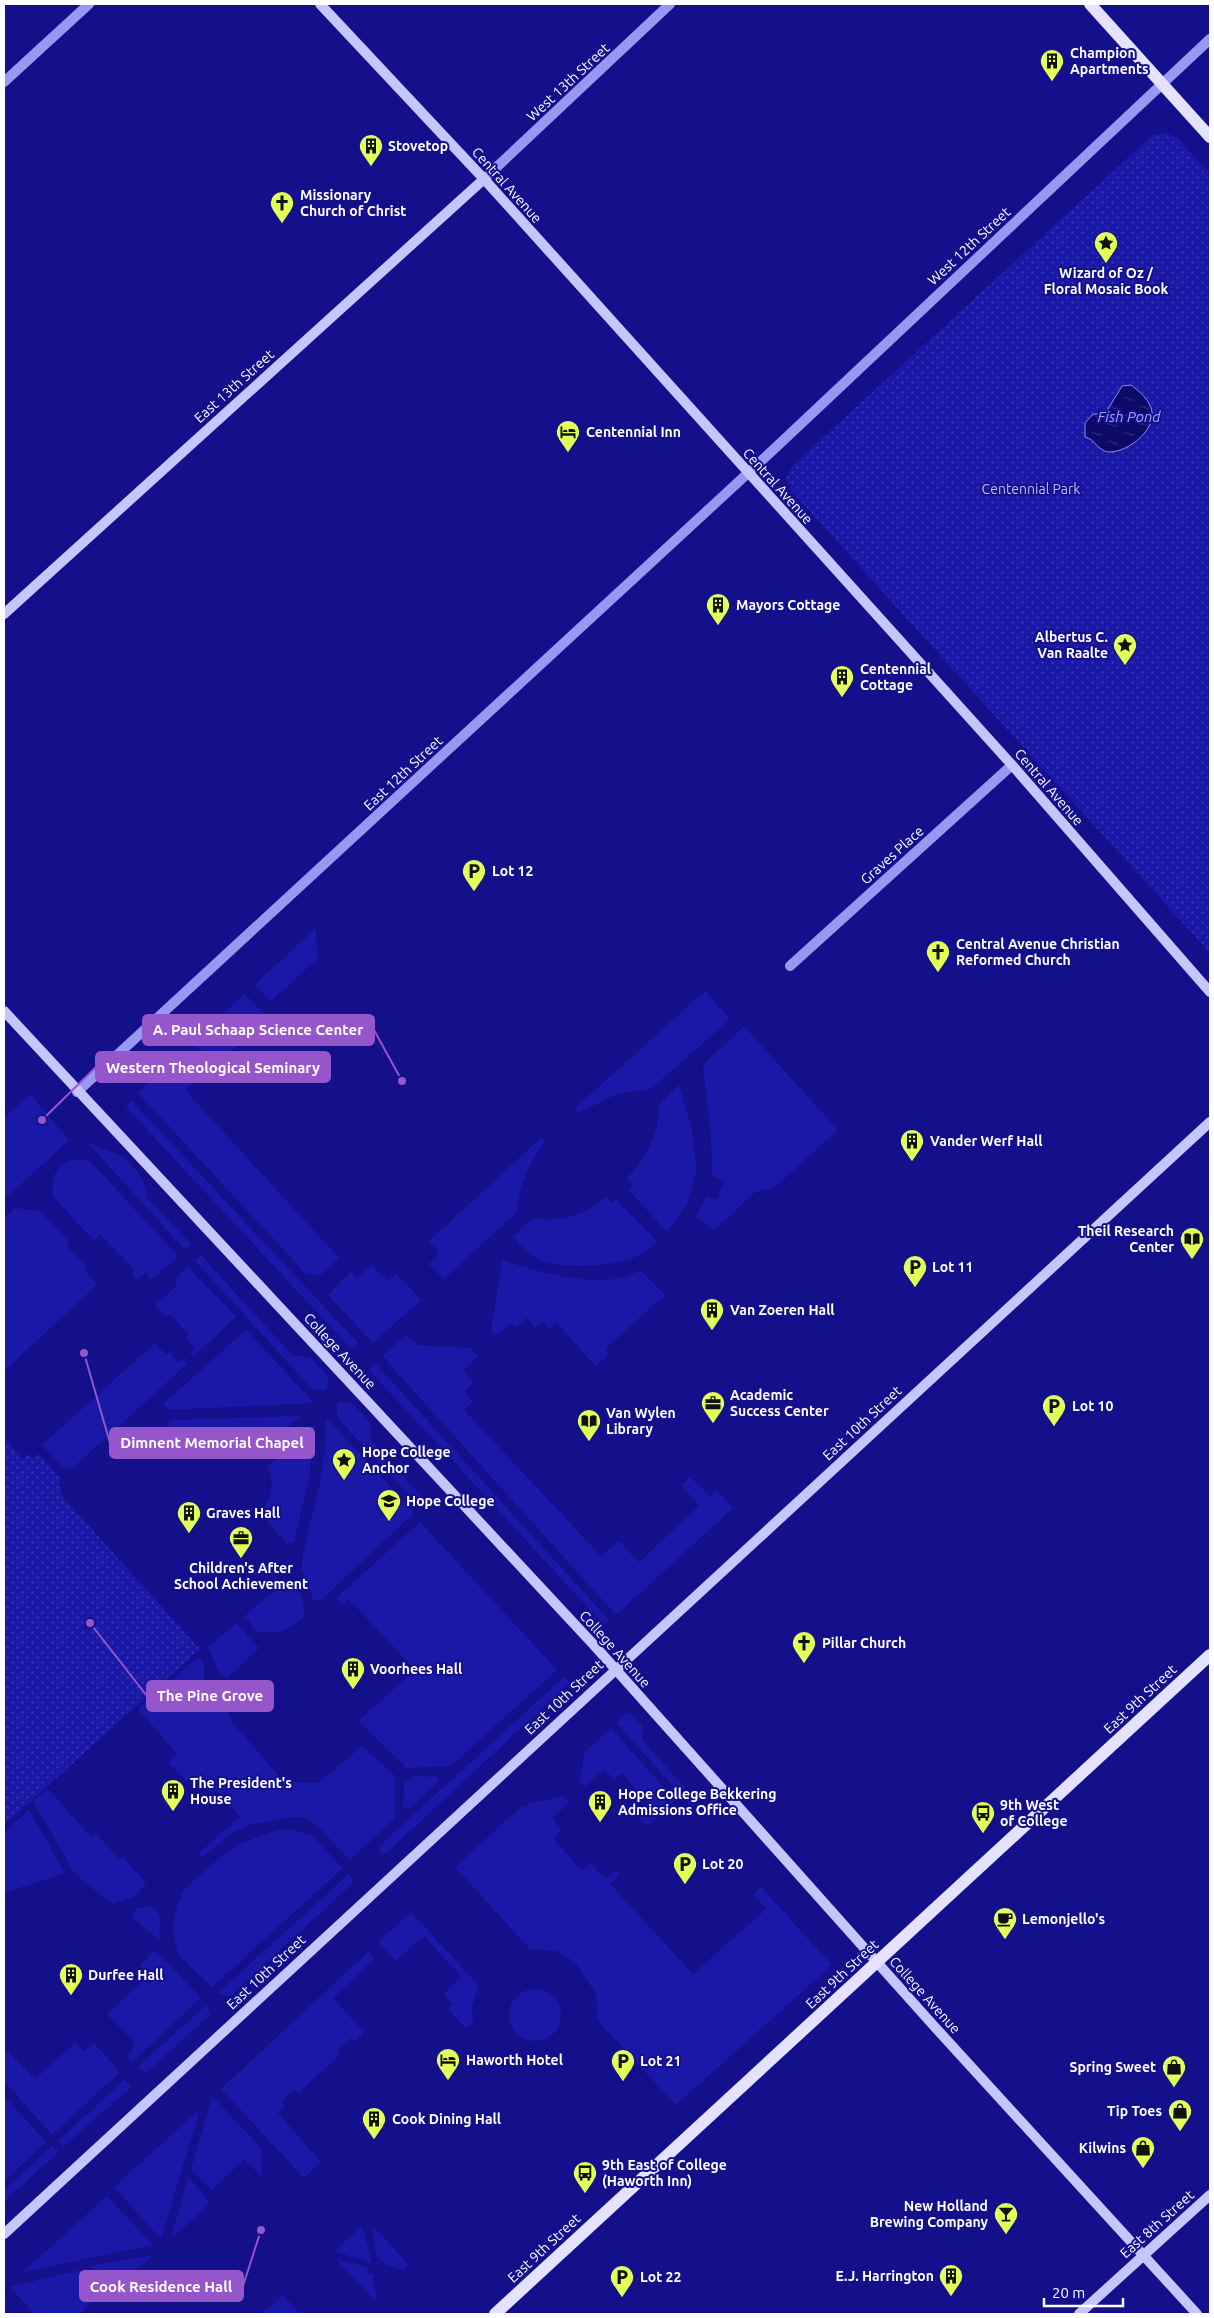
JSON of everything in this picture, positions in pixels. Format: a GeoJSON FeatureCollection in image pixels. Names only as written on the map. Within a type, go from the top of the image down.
{"type":"FeatureCollection","features":[{"type":"Feature","properties":{"kind":"main road"},"geometry":{"type":"LineString","coordinates":[[1090,4],[1210,137]]}},
{"type":"Feature","properties":{"kind":"main road","name":"East 9th Street"},"geometry":{"type":"LineString","coordinates":[[494,2314],[1210,1655]]}},
{"type":"Feature","properties":{"kind":"street"},"geometry":{"type":"LineString","coordinates":[[4,82],[89,4]]}},
{"type":"Feature","properties":{"kind":"street","name":"Central Avenue"},"geometry":{"type":"LineString","coordinates":[[320,4],[484,179],[747,474],[1012,765],[1210,992]]}},
{"type":"Feature","properties":{"kind":"street","name":"West 13th Street"},"geometry":{"type":"LineString","coordinates":[[484,179],[670,4]]}},
{"type":"Feature","properties":{"kind":"street","name":"West 12th Street"},"geometry":{"type":"LineString","coordinates":[[747,474],[1210,39]]}},
{"type":"Feature","properties":{"kind":"street","name":"East 13th Street"},"geometry":{"type":"LineString","coordinates":[[4,614],[484,179]]}},
{"type":"Feature","properties":{"kind":"street","name":"East 12th Street"},"geometry":{"type":"LineString","coordinates":[[77,1092],[747,474]]}},
{"type":"Feature","properties":{"kind":"street","name":"Graves Place"},"geometry":{"type":"LineString","coordinates":[[790,966],[1012,765]]}},
{"type":"Feature","properties":{"kind":"street","name":"College Avenue"},"geometry":{"type":"LineString","coordinates":[[4,1011],[77,1092],[349,1381],[615,1668],[877,1962],[1197,2314]]}},
{"type":"Feature","properties":{"kind":"street","name":"East 10th Street"},"geometry":{"type":"LineString","coordinates":[[4,2234],[615,1668],[1210,1122]]}},
{"type":"Feature","properties":{"kind":"street","name":"East 8th Street"},"geometry":{"type":"LineString","coordinates":[[1079,2314],[1210,2195]]}},
{"type":"Feature","properties":{"kind":"green space","name":"Centennial Park"},"geometry":{"type":"Polygon","coordinates":[[[1166,133],[1177,138],[1210,173],[1210,953],[793,493],[786,478],[795,463],[1153,135],[1166,133]]]}},
{"type":"Feature","properties":{"kind":"green space"},"geometry":{"type":"Polygon","coordinates":[[[316,928],[317,959],[271,1001],[254,985],[316,928]]]}},
{"type":"Feature","properties":{"kind":"green space"},"geometry":{"type":"Polygon","coordinates":[[[705,991],[730,1019],[651,1089],[617,1094],[578,1113],[574,1109],[705,991]]]}},
{"type":"Feature","properties":{"kind":"green space"},"geometry":{"type":"Polygon","coordinates":[[[245,994],[268,1018],[217,1064],[192,1042],[245,994]]]}},
{"type":"Feature","properties":{"kind":"green space"},"geometry":{"type":"Polygon","coordinates":[[[744,1026],[838,1130],[774,1188],[755,1192],[713,1231],[696,1216],[706,1197],[717,1199],[724,1181],[712,1175],[711,1135],[703,1065],[744,1026]]]}},
{"type":"Feature","properties":{"kind":"green space"},"geometry":{"type":"Polygon","coordinates":[[[184,1052],[204,1074],[185,1090],[339,1258],[319,1276],[305,1273],[138,1093],[184,1052]]]}},
{"type":"Feature","properties":{"kind":"green space"},"geometry":{"type":"Polygon","coordinates":[[[679,1085],[691,1127],[697,1168],[687,1205],[667,1232],[628,1189],[633,1185],[627,1179],[654,1136],[659,1116],[659,1105],[679,1085]]]}},
{"type":"Feature","properties":{"kind":"green space"},"geometry":{"type":"Polygon","coordinates":[[[30,1094],[69,1140],[4,1200],[4,1118],[30,1094]]]}},
{"type":"Feature","properties":{"kind":"green space"},"geometry":{"type":"Polygon","coordinates":[[[131,1100],[359,1344],[352,1350],[126,1107],[131,1100]]]}},
{"type":"Feature","properties":{"kind":"green space"},"geometry":{"type":"Polygon","coordinates":[[[541,1138],[545,1142],[534,1158],[522,1184],[518,1211],[444,1279],[429,1264],[439,1253],[429,1241],[541,1138]]]}},
{"type":"Feature","properties":{"kind":"green space"},"geometry":{"type":"Polygon","coordinates":[[[87,1142],[124,1157],[137,1171],[144,1183],[148,1199],[191,1244],[185,1250],[87,1142]]]}},
{"type":"Feature","properties":{"kind":"green space"},"geometry":{"type":"Polygon","coordinates":[[[75,1159],[90,1161],[178,1256],[151,1280],[145,1273],[136,1280],[132,1274],[135,1270],[100,1235],[94,1240],[53,1197],[55,1173],[62,1165],[75,1159]]]}},
{"type":"Feature","properties":{"kind":"green space"},"geometry":{"type":"Polygon","coordinates":[[[606,1197],[612,1203],[616,1199],[658,1243],[638,1256],[625,1260],[598,1265],[569,1266],[543,1261],[533,1256],[513,1237],[533,1218],[553,1219],[572,1216],[589,1209],[606,1197]]]}},
{"type":"Feature","properties":{"kind":"green space"},"geometry":{"type":"Polygon","coordinates":[[[15,1208],[40,1211],[69,1240],[68,1247],[87,1266],[84,1270],[97,1285],[4,1371],[4,1219],[15,1208]]]}},
{"type":"Feature","properties":{"kind":"green space"},"geometry":{"type":"Polygon","coordinates":[[[201,1255],[292,1355],[310,1358],[328,1376],[327,1390],[313,1390],[195,1261],[201,1255]]]}},
{"type":"Feature","properties":{"kind":"green space"},"geometry":{"type":"Polygon","coordinates":[[[502,1260],[558,1276],[587,1280],[614,1279],[641,1271],[665,1295],[606,1348],[608,1356],[595,1366],[557,1323],[549,1329],[542,1321],[535,1327],[527,1318],[516,1327],[511,1323],[496,1336],[491,1330],[502,1260]]]}},
{"type":"Feature","properties":{"kind":"green space"},"geometry":{"type":"Polygon","coordinates":[[[372,1265],[387,1281],[397,1274],[421,1300],[373,1343],[328,1295],[351,1272],[357,1277],[372,1265]]]}},
{"type":"Feature","properties":{"kind":"green space"},"geometry":{"type":"Polygon","coordinates":[[[188,1267],[236,1317],[193,1357],[190,1353],[195,1348],[185,1338],[189,1335],[170,1314],[166,1317],[155,1305],[176,1287],[175,1280],[188,1267]]]}},
{"type":"Feature","properties":{"kind":"green space"},"geometry":{"type":"Polygon","coordinates":[[[246,1330],[314,1403],[169,1410],[163,1404],[246,1330]]]}},
{"type":"Feature","properties":{"kind":"green space"},"geometry":{"type":"Polygon","coordinates":[[[406,1335],[417,1345],[470,1348],[478,1356],[463,1370],[474,1382],[464,1391],[473,1401],[464,1410],[601,1556],[619,1541],[639,1562],[699,1506],[681,1485],[690,1477],[710,1496],[717,1491],[733,1508],[616,1615],[382,1356],[406,1335]]]}},
{"type":"Feature","properties":{"kind":"green space"},"geometry":{"type":"Polygon","coordinates":[[[155,1343],[166,1355],[170,1352],[178,1362],[183,1359],[187,1364],[75,1466],[66,1470],[42,1445],[155,1343]]]}},
{"type":"Feature","properties":{"kind":"green space"},"geometry":{"type":"Polygon","coordinates":[[[375,1363],[609,1620],[604,1625],[369,1370],[375,1363]]]}},
{"type":"Feature","properties":{"kind":"green space"},"geometry":{"type":"Polygon","coordinates":[[[337,1402],[352,1403],[371,1424],[370,1440],[425,1500],[420,1507],[337,1417],[337,1402]]]}},
{"type":"Feature","properties":{"kind":"green space"},"geometry":{"type":"Polygon","coordinates":[[[300,1416],[256,1455],[244,1449],[232,1447],[219,1449],[207,1456],[166,1425],[171,1420],[300,1416]]]}},
{"type":"Feature","properties":{"kind":"green space"},"geometry":{"type":"Polygon","coordinates":[[[326,1417],[414,1513],[321,1600],[314,1601],[302,1570],[302,1558],[319,1487],[325,1449],[326,1417]]]}},
{"type":"Feature","properties":{"kind":"green space"},"geometry":{"type":"Polygon","coordinates":[[[316,1423],[309,1478],[294,1541],[287,1544],[260,1513],[267,1503],[271,1491],[270,1473],[267,1467],[316,1423]]]}},
{"type":"Feature","properties":{"kind":"green space"},"geometry":{"type":"Polygon","coordinates":[[[4,1437],[23,1459],[29,1454],[33,1458],[39,1454],[59,1477],[61,1495],[200,1649],[4,1825],[4,1437]]]}},
{"type":"Feature","properties":{"kind":"green space"},"geometry":{"type":"Polygon","coordinates":[[[420,1522],[557,1670],[451,1766],[407,1768],[358,1721],[415,1670],[349,1599],[342,1605],[336,1598],[420,1522]]]}},
{"type":"Feature","properties":{"kind":"green space"},"geometry":{"type":"Polygon","coordinates":[[[290,1578],[301,1597],[304,1609],[303,1618],[281,1631],[256,1631],[245,1616],[290,1578]]]}},
{"type":"Feature","properties":{"kind":"green space"},"geometry":{"type":"Polygon","coordinates":[[[236,1623],[259,1648],[227,1678],[217,1669],[207,1648],[236,1623]]]}},
{"type":"Feature","properties":{"kind":"green space"},"geometry":{"type":"Polygon","coordinates":[[[198,1657],[204,1664],[204,1680],[172,1680],[198,1657]]]}},
{"type":"Feature","properties":{"kind":"green space"},"geometry":{"type":"Polygon","coordinates":[[[564,1677],[570,1683],[384,1855],[377,1848],[564,1677]]]}},
{"type":"Feature","properties":{"kind":"green space"},"geometry":{"type":"Polygon","coordinates":[[[209,1688],[226,1705],[233,1723],[284,1782],[318,1783],[362,1746],[395,1776],[395,1818],[350,1860],[316,1825],[305,1817],[290,1817],[249,1825],[232,1833],[202,1858],[198,1854],[240,1817],[217,1791],[213,1794],[195,1776],[187,1781],[168,1763],[177,1754],[138,1709],[160,1690],[209,1688]]]}},
{"type":"Feature","properties":{"kind":"green space"},"geometry":{"type":"Polygon","coordinates":[[[630,1713],[643,1727],[642,1740],[698,1802],[692,1807],[616,1723],[625,1714],[630,1713]]]}},
{"type":"Feature","properties":{"kind":"green space"},"geometry":{"type":"Polygon","coordinates":[[[611,1728],[675,1800],[647,1826],[640,1818],[652,1807],[622,1773],[615,1779],[603,1770],[584,1787],[579,1780],[585,1752],[611,1728]]]}},
{"type":"Feature","properties":{"kind":"green space"},"geometry":{"type":"Polygon","coordinates":[[[413,1776],[438,1777],[439,1781],[408,1809],[403,1807],[404,1783],[413,1776]]]}},
{"type":"Feature","properties":{"kind":"green space"},"geometry":{"type":"Polygon","coordinates":[[[48,1789],[91,1837],[96,1833],[119,1859],[123,1857],[146,1883],[134,1897],[112,1904],[75,1874],[33,1801],[48,1789]]]}},
{"type":"Feature","properties":{"kind":"green space"},"geometry":{"type":"Polygon","coordinates":[[[562,1796],[570,1802],[552,1818],[562,1830],[553,1839],[582,1870],[590,1863],[606,1879],[616,1870],[620,1874],[610,1884],[693,1974],[766,1909],[753,1895],[761,1887],[832,1965],[676,2105],[598,2021],[596,1994],[577,1965],[556,1951],[530,1949],[455,1867],[522,1806],[524,1808],[528,1804],[562,1796]]]}},
{"type":"Feature","properties":{"kind":"green space"},"geometry":{"type":"Polygon","coordinates":[[[29,1810],[65,1873],[4,1893],[4,1833],[29,1810]]]}},
{"type":"Feature","properties":{"kind":"green space"},"geometry":{"type":"Polygon","coordinates":[[[288,1829],[311,1835],[343,1868],[212,1987],[178,1954],[173,1929],[177,1905],[185,1888],[223,1855],[242,1843],[277,1830],[288,1829]]]}},
{"type":"Feature","properties":{"kind":"green space"},"geometry":{"type":"Polygon","coordinates":[[[349,1874],[353,1883],[229,1997],[218,1993],[349,1874]]]}},
{"type":"Feature","properties":{"kind":"green space"},"geometry":{"type":"Polygon","coordinates":[[[151,1906],[158,1912],[159,1916],[159,1940],[135,1920],[133,1915],[136,1909],[151,1906]]]}},
{"type":"Feature","properties":{"kind":"green space"},"geometry":{"type":"Polygon","coordinates":[[[411,1912],[479,1986],[472,2005],[473,2023],[466,2028],[448,2009],[453,2005],[444,1994],[461,1976],[424,1936],[396,1961],[378,1942],[411,1912]]]}},
{"type":"Feature","properties":{"kind":"green space"},"geometry":{"type":"Polygon","coordinates":[[[155,1950],[201,1998],[133,2061],[127,2056],[133,2050],[135,2042],[107,2014],[148,1976],[140,1965],[155,1950]]]}},
{"type":"Feature","properties":{"kind":"green space"},"geometry":{"type":"Polygon","coordinates":[[[369,1951],[375,1958],[333,1998],[364,2032],[355,2041],[351,2038],[337,2052],[339,2055],[299,2093],[295,2090],[281,2102],[285,2107],[278,2113],[321,2162],[304,2178],[221,2089],[369,1951]]]}},
{"type":"Feature","properties":{"kind":"green space"},"geometry":{"type":"Polygon","coordinates":[[[530,1989],[540,1989],[554,1996],[561,2010],[561,2020],[554,2034],[540,2041],[530,2041],[520,2037],[513,2030],[509,2020],[509,2010],[513,2000],[520,1993],[530,1989]]]}},
{"type":"Feature","properties":{"kind":"green space"},"geometry":{"type":"Polygon","coordinates":[[[206,2005],[211,2014],[146,2073],[138,2067],[206,2005]]]}},
{"type":"Feature","properties":{"kind":"green space"},"geometry":{"type":"Polygon","coordinates":[[[75,2043],[84,2051],[94,2043],[120,2072],[52,2135],[4,2081],[4,2048],[35,2079],[75,2043]]]}},
{"type":"Feature","properties":{"kind":"green space"},"geometry":{"type":"Polygon","coordinates":[[[124,2080],[131,2087],[63,2147],[58,2141],[124,2080]]]}},
{"type":"Feature","properties":{"kind":"green space"},"geometry":{"type":"Polygon","coordinates":[[[4,2096],[46,2142],[4,2181],[4,2096]]]}},
{"type":"Feature","properties":{"kind":"green space"},"geometry":{"type":"Polygon","coordinates":[[[212,2096],[261,2148],[262,2178],[245,2159],[211,2190],[191,2169],[212,2096]]]}},
{"type":"Feature","properties":{"kind":"green space"},"geometry":{"type":"Polygon","coordinates":[[[200,2109],[161,2239],[114,2187],[200,2109]]]}},
{"type":"Feature","properties":{"kind":"green space"},"geometry":{"type":"Polygon","coordinates":[[[52,2146],[58,2152],[4,2202],[4,2190],[52,2146]]]}},
{"type":"Feature","properties":{"kind":"green space"},"geometry":{"type":"Polygon","coordinates":[[[188,2177],[210,2203],[171,2239],[188,2177]]]}},
{"type":"Feature","properties":{"kind":"green space"},"geometry":{"type":"Polygon","coordinates":[[[107,2196],[153,2245],[23,2272],[107,2196]]]}},
{"type":"Feature","properties":{"kind":"green space"},"geometry":{"type":"Polygon","coordinates":[[[362,2226],[372,2263],[334,2251],[362,2226]]]}},
{"type":"Feature","properties":{"kind":"green space"},"geometry":{"type":"Polygon","coordinates":[[[373,2226],[408,2264],[404,2270],[385,2265],[376,2256],[373,2226]]]}},
{"type":"Feature","properties":{"kind":"green space"},"geometry":{"type":"Polygon","coordinates":[[[153,2255],[113,2291],[90,2266],[153,2255]]]}},
{"type":"Feature","properties":{"kind":"green space"},"geometry":{"type":"Polygon","coordinates":[[[336,2259],[367,2267],[368,2273],[373,2275],[377,2303],[336,2259]]]}},
{"type":"Feature","properties":{"kind":"green space"},"geometry":{"type":"Polygon","coordinates":[[[81,2270],[101,2292],[79,2314],[35,2314],[9,2287],[81,2270]]]}},
{"type":"Feature","properties":{"kind":"green space"},"geometry":{"type":"Polygon","coordinates":[[[283,2295],[300,2314],[266,2314],[264,2312],[283,2295]]]}},
{"type":"Feature","properties":{"kind":"water","name":"Fish Pond"},"geometry":{"type":"Polygon","coordinates":[[[1131,385],[1138,390],[1149,404],[1152,419],[1149,427],[1139,439],[1118,451],[1107,452],[1085,437],[1085,423],[1093,414],[1105,414],[1122,386],[1131,385]]]}},
{"type":"Feature","properties":{"kind":"place","name":"Champion Apartments"},"geometry":{"type":"Point","coordinates":[1052,82]}},
{"type":"Feature","properties":{"kind":"place","name":"Stovetop"},"geometry":{"type":"Point","coordinates":[371,167]}},
{"type":"Feature","properties":{"kind":"place","name":"Missionary Church of Christ"},"geometry":{"type":"Point","coordinates":[282,224]}},
{"type":"Feature","properties":{"kind":"place","name":"Wizard of Oz / Floral Mosaic Book"},"geometry":{"type":"Point","coordinates":[1106,264]}},
{"type":"Feature","properties":{"kind":"place","name":"Centennial Inn"},"geometry":{"type":"Point","coordinates":[568,453]}},
{"type":"Feature","properties":{"kind":"place","name":"Mayors Cottage"},"geometry":{"type":"Point","coordinates":[718,626]}},
{"type":"Feature","properties":{"kind":"place","name":"Albertus C. Van Raalte"},"geometry":{"type":"Point","coordinates":[1125,666]}},
{"type":"Feature","properties":{"kind":"place","name":"Centennial Cottage"},"geometry":{"type":"Point","coordinates":[842,698]}},
{"type":"Feature","properties":{"kind":"place","name":"Lot 12"},"geometry":{"type":"Point","coordinates":[474,892]}},
{"type":"Feature","properties":{"kind":"place","name":"Central Avenue Christian Reformed Church"},"geometry":{"type":"Point","coordinates":[938,973]}},
{"type":"Feature","properties":{"kind":"place","name":"A. Paul Schaap Science Center"},"geometry":{"type":"Point","coordinates":[402,1081]}},
{"type":"Feature","properties":{"kind":"place","name":"Western Theological Seminary"},"geometry":{"type":"Point","coordinates":[42,1120]}},
{"type":"Feature","properties":{"kind":"place","name":"Vander Werf Hall"},"geometry":{"type":"Point","coordinates":[912,1162]}},
{"type":"Feature","properties":{"kind":"place","name":"Theil Research Center"},"geometry":{"type":"Point","coordinates":[1192,1260]}},
{"type":"Feature","properties":{"kind":"place","name":"Lot 11"},"geometry":{"type":"Point","coordinates":[915,1288]}},
{"type":"Feature","properties":{"kind":"place","name":"Van Zoeren Hall"},"geometry":{"type":"Point","coordinates":[712,1331]}},
{"type":"Feature","properties":{"kind":"place","name":"Dimnent Memorial Chapel"},"geometry":{"type":"Point","coordinates":[84,1353]}},
{"type":"Feature","properties":{"kind":"place","name":"Academic Success Center"},"geometry":{"type":"Point","coordinates":[713,1424]}},
{"type":"Feature","properties":{"kind":"place","name":"Lot 10"},"geometry":{"type":"Point","coordinates":[1054,1427]}},
{"type":"Feature","properties":{"kind":"place","name":"Van Wylen Library"},"geometry":{"type":"Point","coordinates":[589,1442]}},
{"type":"Feature","properties":{"kind":"place","name":"Hope College Anchor"},"geometry":{"type":"Point","coordinates":[344,1481]}},
{"type":"Feature","properties":{"kind":"place","name":"Hope College"},"geometry":{"type":"Point","coordinates":[389,1522]}},
{"type":"Feature","properties":{"kind":"place","name":"Graves Hall"},"geometry":{"type":"Point","coordinates":[189,1534]}},
{"type":"Feature","properties":{"kind":"place","name":"Children's After School Achievement"},"geometry":{"type":"Point","coordinates":[241,1559]}},
{"type":"Feature","properties":{"kind":"place","name":"The Pine Grove"},"geometry":{"type":"Point","coordinates":[90,1623]}},
{"type":"Feature","properties":{"kind":"place","name":"Pillar Church"},"geometry":{"type":"Point","coordinates":[804,1664]}},
{"type":"Feature","properties":{"kind":"place","name":"Voorhees Hall"},"geometry":{"type":"Point","coordinates":[353,1690]}},
{"type":"Feature","properties":{"kind":"place","name":"The President's House"},"geometry":{"type":"Point","coordinates":[173,1812]}},
{"type":"Feature","properties":{"kind":"place","name":"Hope College Bekkering Admissions Office"},"geometry":{"type":"Point","coordinates":[600,1823]}},
{"type":"Feature","properties":{"kind":"place","name":"9th West of College"},"geometry":{"type":"Point","coordinates":[983,1834]}},
{"type":"Feature","properties":{"kind":"place","name":"Lot 20"},"geometry":{"type":"Point","coordinates":[685,1885]}},
{"type":"Feature","properties":{"kind":"place","name":"Lemonjello's"},"geometry":{"type":"Point","coordinates":[1005,1940]}},
{"type":"Feature","properties":{"kind":"place","name":"Durfee Hall"},"geometry":{"type":"Point","coordinates":[71,1996]}},
{"type":"Feature","properties":{"kind":"place","name":"Haworth Hotel"},"geometry":{"type":"Point","coordinates":[448,2081]}},
{"type":"Feature","properties":{"kind":"place","name":"Lot 21"},"geometry":{"type":"Point","coordinates":[623,2082]}},
{"type":"Feature","properties":{"kind":"place","name":"Spring Sweet"},"geometry":{"type":"Point","coordinates":[1174,2088]}},
{"type":"Feature","properties":{"kind":"place","name":"Tip Toes"},"geometry":{"type":"Point","coordinates":[1180,2132]}},
{"type":"Feature","properties":{"kind":"place","name":"Cook Dining Hall"},"geometry":{"type":"Point","coordinates":[374,2140]}},
{"type":"Feature","properties":{"kind":"place","name":"Kilwins"},"geometry":{"type":"Point","coordinates":[1143,2169]}},
{"type":"Feature","properties":{"kind":"place","name":"9th East of College (Haworth Inn)"},"geometry":{"type":"Point","coordinates":[585,2194]}},
{"type":"Feature","properties":{"kind":"place","name":"Cook Residence Hall"},"geometry":{"type":"Point","coordinates":[261,2230]}},
{"type":"Feature","properties":{"kind":"place","name":"New Holland Brewing Company"},"geometry":{"type":"Point","coordinates":[1006,2235]}},
{"type":"Feature","properties":{"kind":"place","name":"E.J. Harrington"},"geometry":{"type":"Point","coordinates":[951,2297]}},
{"type":"Feature","properties":{"kind":"place","name":"Lot 22"},"geometry":{"type":"Point","coordinates":[622,2298]}}]}
